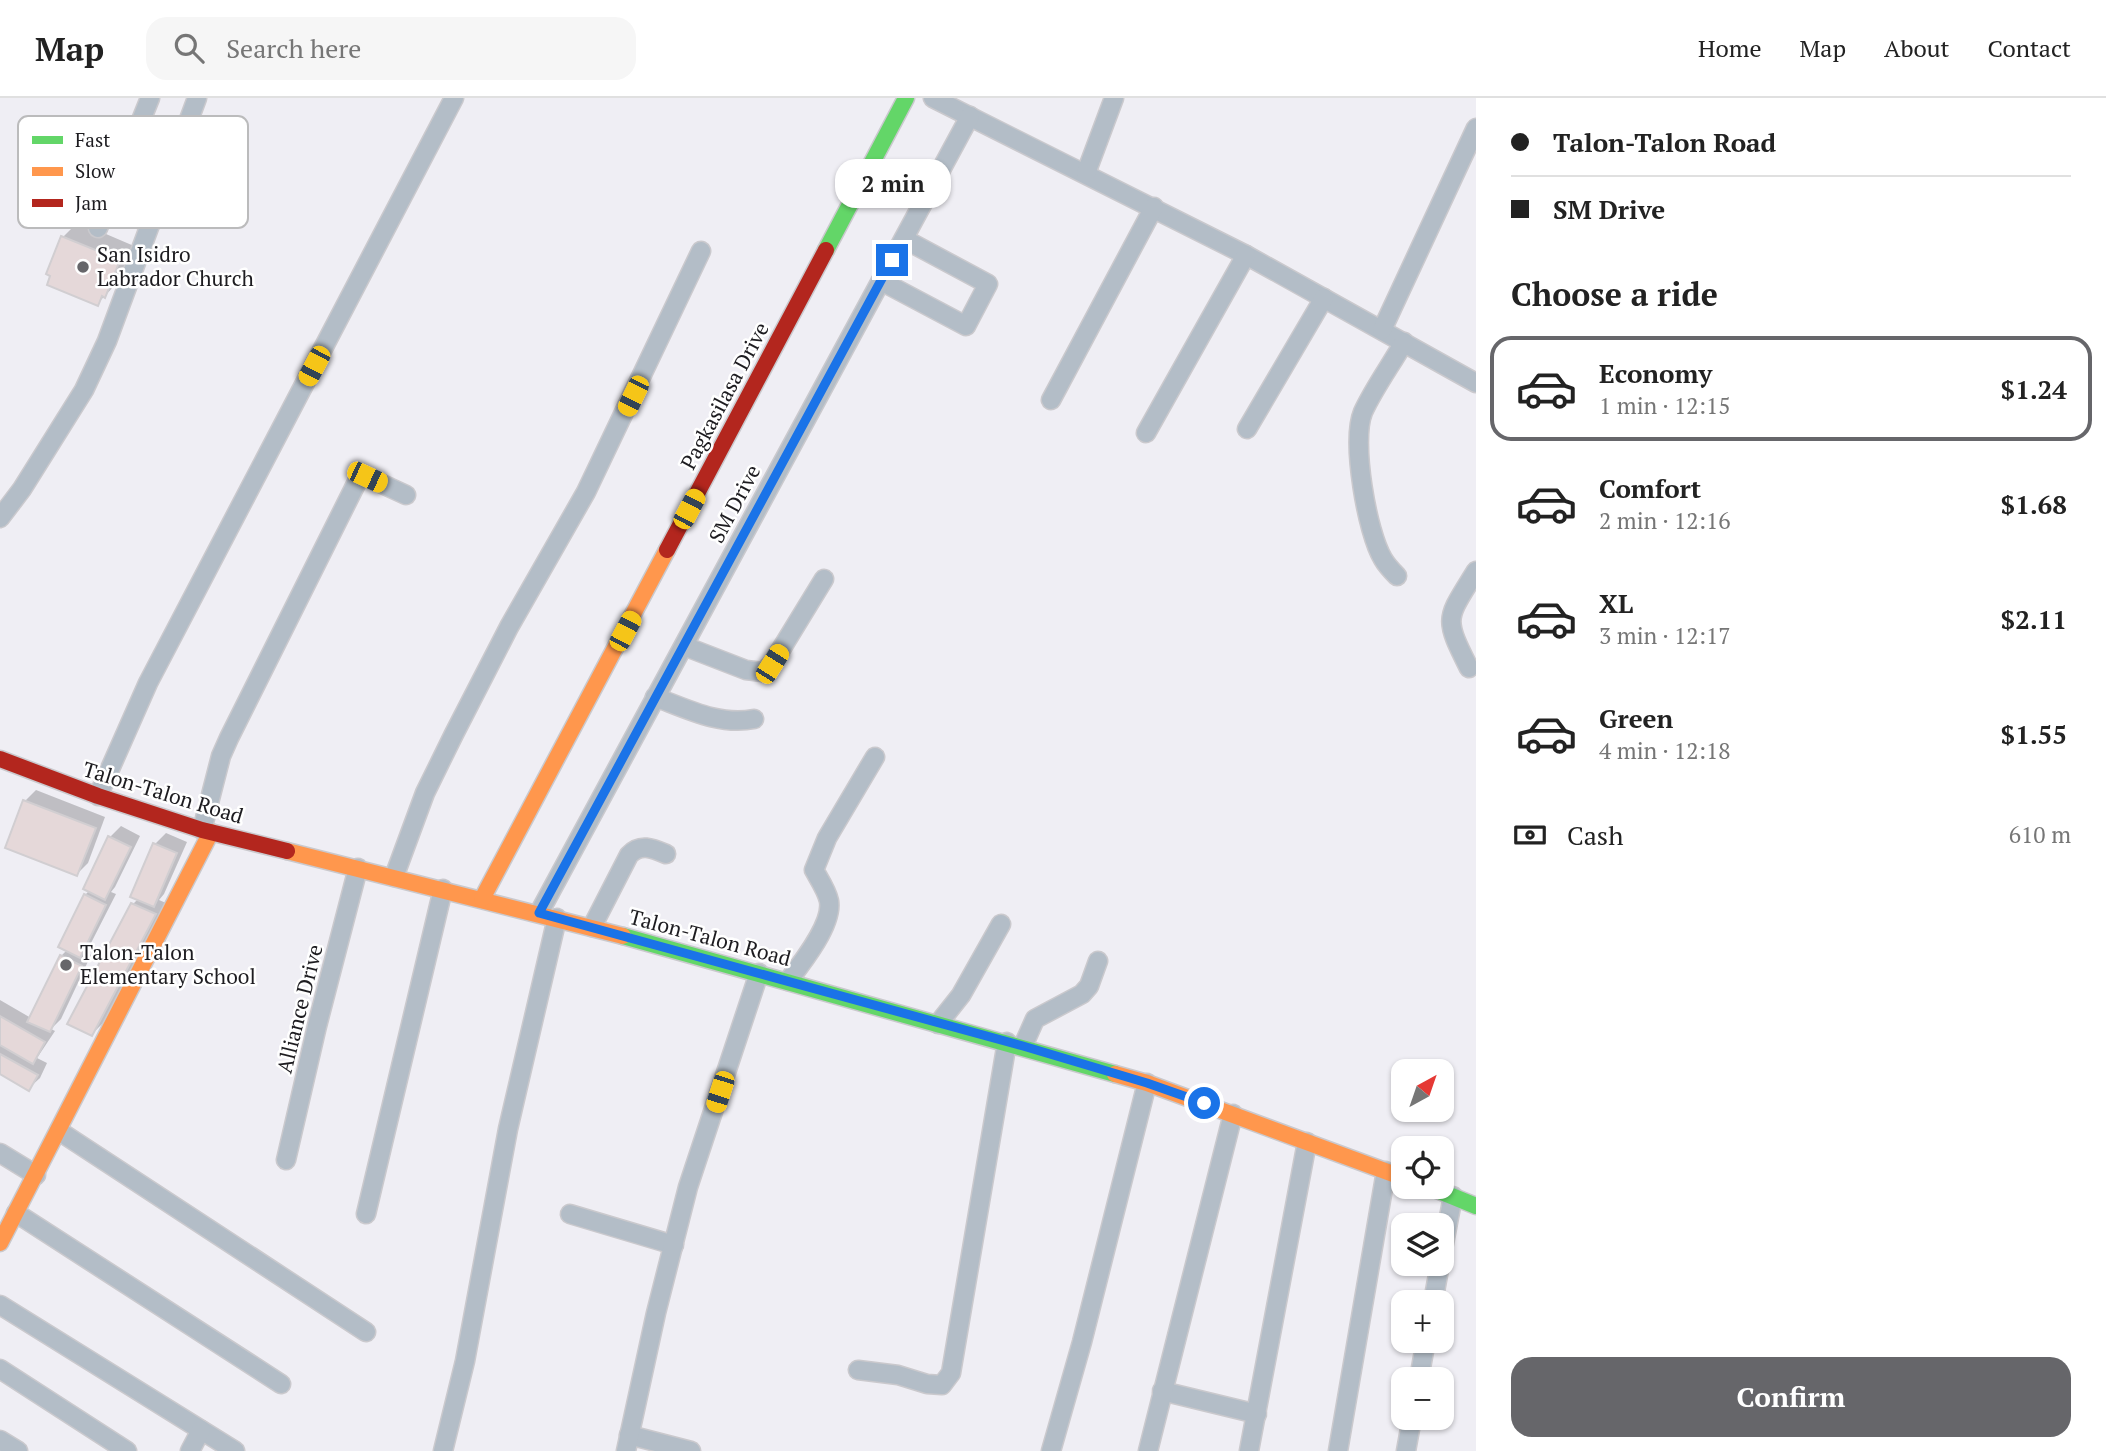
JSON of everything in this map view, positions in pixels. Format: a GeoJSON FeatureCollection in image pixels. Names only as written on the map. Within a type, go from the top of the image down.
{"type":"FeatureCollection","features":[{"type":"Feature","properties":{"kind":"street"},"geometry":{"type":"LineString","coordinates":[[143,116],[150,98]]}},
{"type":"Feature","properties":{"kind":"street"},"geometry":{"type":"LineString","coordinates":[[190,116],[197,98]]}},
{"type":"Feature","properties":{"kind":"street"},"geometry":{"type":"LineString","coordinates":[[98,796],[148,683],[454,98]]}},
{"type":"Feature","properties":{"kind":"street","name":"Pagkasilasa Drive"},"geometry":{"type":"LineString","coordinates":[[482,899],[906,98]]}},
{"type":"Feature","properties":{"kind":"street"},"geometry":{"type":"LineString","coordinates":[[933,98],[1154,207],[1404,342],[1473,375]]}},
{"type":"Feature","properties":{"kind":"street"},"geometry":{"type":"LineString","coordinates":[[1086,173],[1114,98]]}},
{"type":"Feature","properties":{"kind":"street","name":"SM Drive"},"geometry":{"type":"LineString","coordinates":[[443,1451],[465,1361],[548,916],[656,697],[970,116]]}},
{"type":"Feature","properties":{"kind":"street"},"geometry":{"type":"LineString","coordinates":[[1382,330],[1476,128]]}},
{"type":"Feature","properties":{"kind":"street"},"geometry":{"type":"LineString","coordinates":[[1051,400],[1154,207]]}},
{"type":"Feature","properties":{"kind":"street"},"geometry":{"type":"LineString","coordinates":[[0,517],[22,488],[84,390],[107,341],[149,228]]}},
{"type":"Feature","properties":{"kind":"street"},"geometry":{"type":"LineString","coordinates":[[881,281],[966,326],[988,284],[904,239]]}},
{"type":"Feature","properties":{"kind":"street"},"geometry":{"type":"LineString","coordinates":[[394,877],[425,793],[509,627],[586,492],[701,251]]}},
{"type":"Feature","properties":{"kind":"street"},"geometry":{"type":"LineString","coordinates":[[1146,433],[1246,255]]}},
{"type":"Feature","properties":{"kind":"street"},"geometry":{"type":"LineString","coordinates":[[1247,429],[1324,298]]}},
{"type":"Feature","properties":{"kind":"street"},"geometry":{"type":"LineString","coordinates":[[1397,576],[1383,559],[1373,533],[1357,443],[1362,414],[1404,342]]}},
{"type":"Feature","properties":{"kind":"street"},"geometry":{"type":"LineString","coordinates":[[0,1243],[59,1131],[206,831],[225,747],[357,482],[361,477],[367,477],[406,495]]}},
{"type":"Feature","properties":{"kind":"street"},"geometry":{"type":"LineString","coordinates":[[1469,668],[1449,623],[1451,613],[1476,571]]}},
{"type":"Feature","properties":{"kind":"street"},"geometry":{"type":"LineString","coordinates":[[684,646],[746,670],[763,672],[772,664],[824,579]]}},
{"type":"Feature","properties":{"kind":"street"},"geometry":{"type":"LineString","coordinates":[[656,697],[729,722],[754,719]]}},
{"type":"Feature","properties":{"kind":"street"},"geometry":{"type":"LineString","coordinates":[[788,981],[814,944],[829,913],[829,899],[814,870],[827,838],[875,757]]}},
{"type":"Feature","properties":{"kind":"street","name":"Talon-Talon Road"},"geometry":{"type":"LineString","coordinates":[[0,759],[98,796],[206,831],[592,927],[1147,1083],[1391,1173]]}},
{"type":"Feature","properties":{"kind":"street"},"geometry":{"type":"LineString","coordinates":[[592,927],[629,855],[635,849],[645,847],[666,854]]}},
{"type":"Feature","properties":{"kind":"street","name":"Alliance Drive"},"geometry":{"type":"LineString","coordinates":[[286,1160],[358,867]]}},
{"type":"Feature","properties":{"kind":"street"},"geometry":{"type":"LineString","coordinates":[[366,1214],[443,889]]}},
{"type":"Feature","properties":{"kind":"street"},"geometry":{"type":"LineString","coordinates":[[938,1024],[961,995],[1001,924]]}},
{"type":"Feature","properties":{"kind":"street"},"geometry":{"type":"LineString","coordinates":[[858,1370],[898,1375],[927,1384],[942,1385],[951,1373],[1015,1044],[1035,1019],[1082,994],[1089,985],[1098,961]]}},
{"type":"Feature","properties":{"kind":"street"},"geometry":{"type":"LineString","coordinates":[[691,1451],[628,1443],[656,1313],[688,1187],[759,973]]}},
{"type":"Feature","properties":{"kind":"street"},"geometry":{"type":"LineString","coordinates":[[1051,1451],[1082,1342],[1147,1083]]}},
{"type":"Feature","properties":{"kind":"street"},"geometry":{"type":"LineString","coordinates":[[1148,1451],[1233,1114]]}},
{"type":"Feature","properties":{"kind":"street"},"geometry":{"type":"LineString","coordinates":[[59,1131],[366,1332]]}},
{"type":"Feature","properties":{"kind":"street"},"geometry":{"type":"LineString","coordinates":[[1249,1451],[1307,1142]]}},
{"type":"Feature","properties":{"kind":"street"},"geometry":{"type":"LineString","coordinates":[[0,1153],[36,1175]]}},
{"type":"Feature","properties":{"kind":"street"},"geometry":{"type":"LineString","coordinates":[[1338,1451],[1386,1171]]}},
{"type":"Feature","properties":{"kind":"street"},"geometry":{"type":"LineString","coordinates":[[1454,1197],[1476,1206]]}},
{"type":"Feature","properties":{"kind":"street"},"geometry":{"type":"LineString","coordinates":[[16,1213],[281,1384]]}},
{"type":"Feature","properties":{"kind":"street"},"geometry":{"type":"LineString","coordinates":[[570,1214],[674,1245]]}},
{"type":"Feature","properties":{"kind":"street"},"geometry":{"type":"LineString","coordinates":[[0,1306],[235,1451]]}},
{"type":"Feature","properties":{"kind":"street"},"geometry":{"type":"LineString","coordinates":[[0,1369],[127,1451]]}},
{"type":"Feature","properties":{"kind":"street"},"geometry":{"type":"LineString","coordinates":[[1162,1391],[1257,1414]]}},
{"type":"Feature","properties":{"kind":"street"},"geometry":{"type":"LineString","coordinates":[[190,1451],[201,1430]]}},
{"type":"Feature","properties":{"kind":"street"},"geometry":{"type":"LineString","coordinates":[[1406,1451],[1410,1430]]}},
{"type":"Feature","properties":{"kind":"street"},"geometry":{"type":"LineString","coordinates":[[0,1440],[18,1451]]}},
{"type":"Feature","properties":{"kind":"building","name":"San Isidro Labrador Church"},"geometry":{"type":"Polygon","coordinates":[[[61,236],[120,260],[105,298],[102,296],[98,306],[47,285],[50,276],[46,274],[61,236]]]}},
{"type":"Feature","properties":{"kind":"building"},"geometry":{"type":"Polygon","coordinates":[[[23,800],[96,828],[77,876],[5,848],[23,800]]]}},
{"type":"Feature","properties":{"kind":"building"},"geometry":{"type":"Polygon","coordinates":[[[108,836],[131,847],[105,900],[83,889],[108,836]]]}},
{"type":"Feature","properties":{"kind":"building"},"geometry":{"type":"Polygon","coordinates":[[[153,843],[177,853],[154,907],[130,897],[153,843]]]}},
{"type":"Feature","properties":{"kind":"building"},"geometry":{"type":"Polygon","coordinates":[[[84,894],[106,905],[80,958],[58,947],[84,894]]]}},
{"type":"Feature","properties":{"kind":"building"},"geometry":{"type":"Polygon","coordinates":[[[131,903],[156,914],[92,1036],[67,1024],[131,903]]]}},
{"type":"Feature","properties":{"kind":"building"},"geometry":{"type":"Polygon","coordinates":[[[60,955],[82,966],[50,1032],[27,1022],[60,955]]]}},
{"type":"Feature","properties":{"kind":"building"},"geometry":{"type":"Polygon","coordinates":[[[0,1016],[45,1042],[33,1064],[0,1045],[0,1016]]]}},
{"type":"Feature","properties":{"kind":"building"},"geometry":{"type":"Polygon","coordinates":[[[0,1054],[38,1075],[29,1091],[0,1074],[0,1054]]]}},
{"type":"Feature","properties":{"kind":"traffic: fast"},"geometry":{"type":"LineString","coordinates":[[826,250],[906,98]]}},
{"type":"Feature","properties":{"kind":"traffic: fast"},"geometry":{"type":"LineString","coordinates":[[623,936],[1115,1074]]}},
{"type":"Feature","properties":{"kind":"traffic: fast"},"geometry":{"type":"LineString","coordinates":[[1454,1197],[1476,1206]]}},
{"type":"Feature","properties":{"kind":"traffic: slow"},"geometry":{"type":"LineString","coordinates":[[482,899],[667,550]]}},
{"type":"Feature","properties":{"kind":"traffic: slow"},"geometry":{"type":"LineString","coordinates":[[0,1243],[211,832]]}},
{"type":"Feature","properties":{"kind":"traffic: slow"},"geometry":{"type":"LineString","coordinates":[[287,851],[623,936]]}},
{"type":"Feature","properties":{"kind":"traffic: slow"},"geometry":{"type":"LineString","coordinates":[[1115,1074],[1147,1083],[1391,1173]]}},
{"type":"Feature","properties":{"kind":"traffic: jam"},"geometry":{"type":"LineString","coordinates":[[667,550],[826,250]]}},
{"type":"Feature","properties":{"kind":"traffic: jam"},"geometry":{"type":"LineString","coordinates":[[0,759],[98,796],[202,830],[287,851]]}},
{"type":"Feature","properties":{"kind":"place","name":"San Isidro Labrador Church"},"geometry":{"type":"Point","coordinates":[83,267]}},
{"type":"Feature","properties":{"kind":"place","name":"Talon-Talon Elementary School"},"geometry":{"type":"Point","coordinates":[66,965]}},
{"type":"Feature","properties":{"kind":"route"},"geometry":{"type":"LineString","coordinates":[[892,260],[539,913],[1023,1046],[1204,1103]]}}]}
